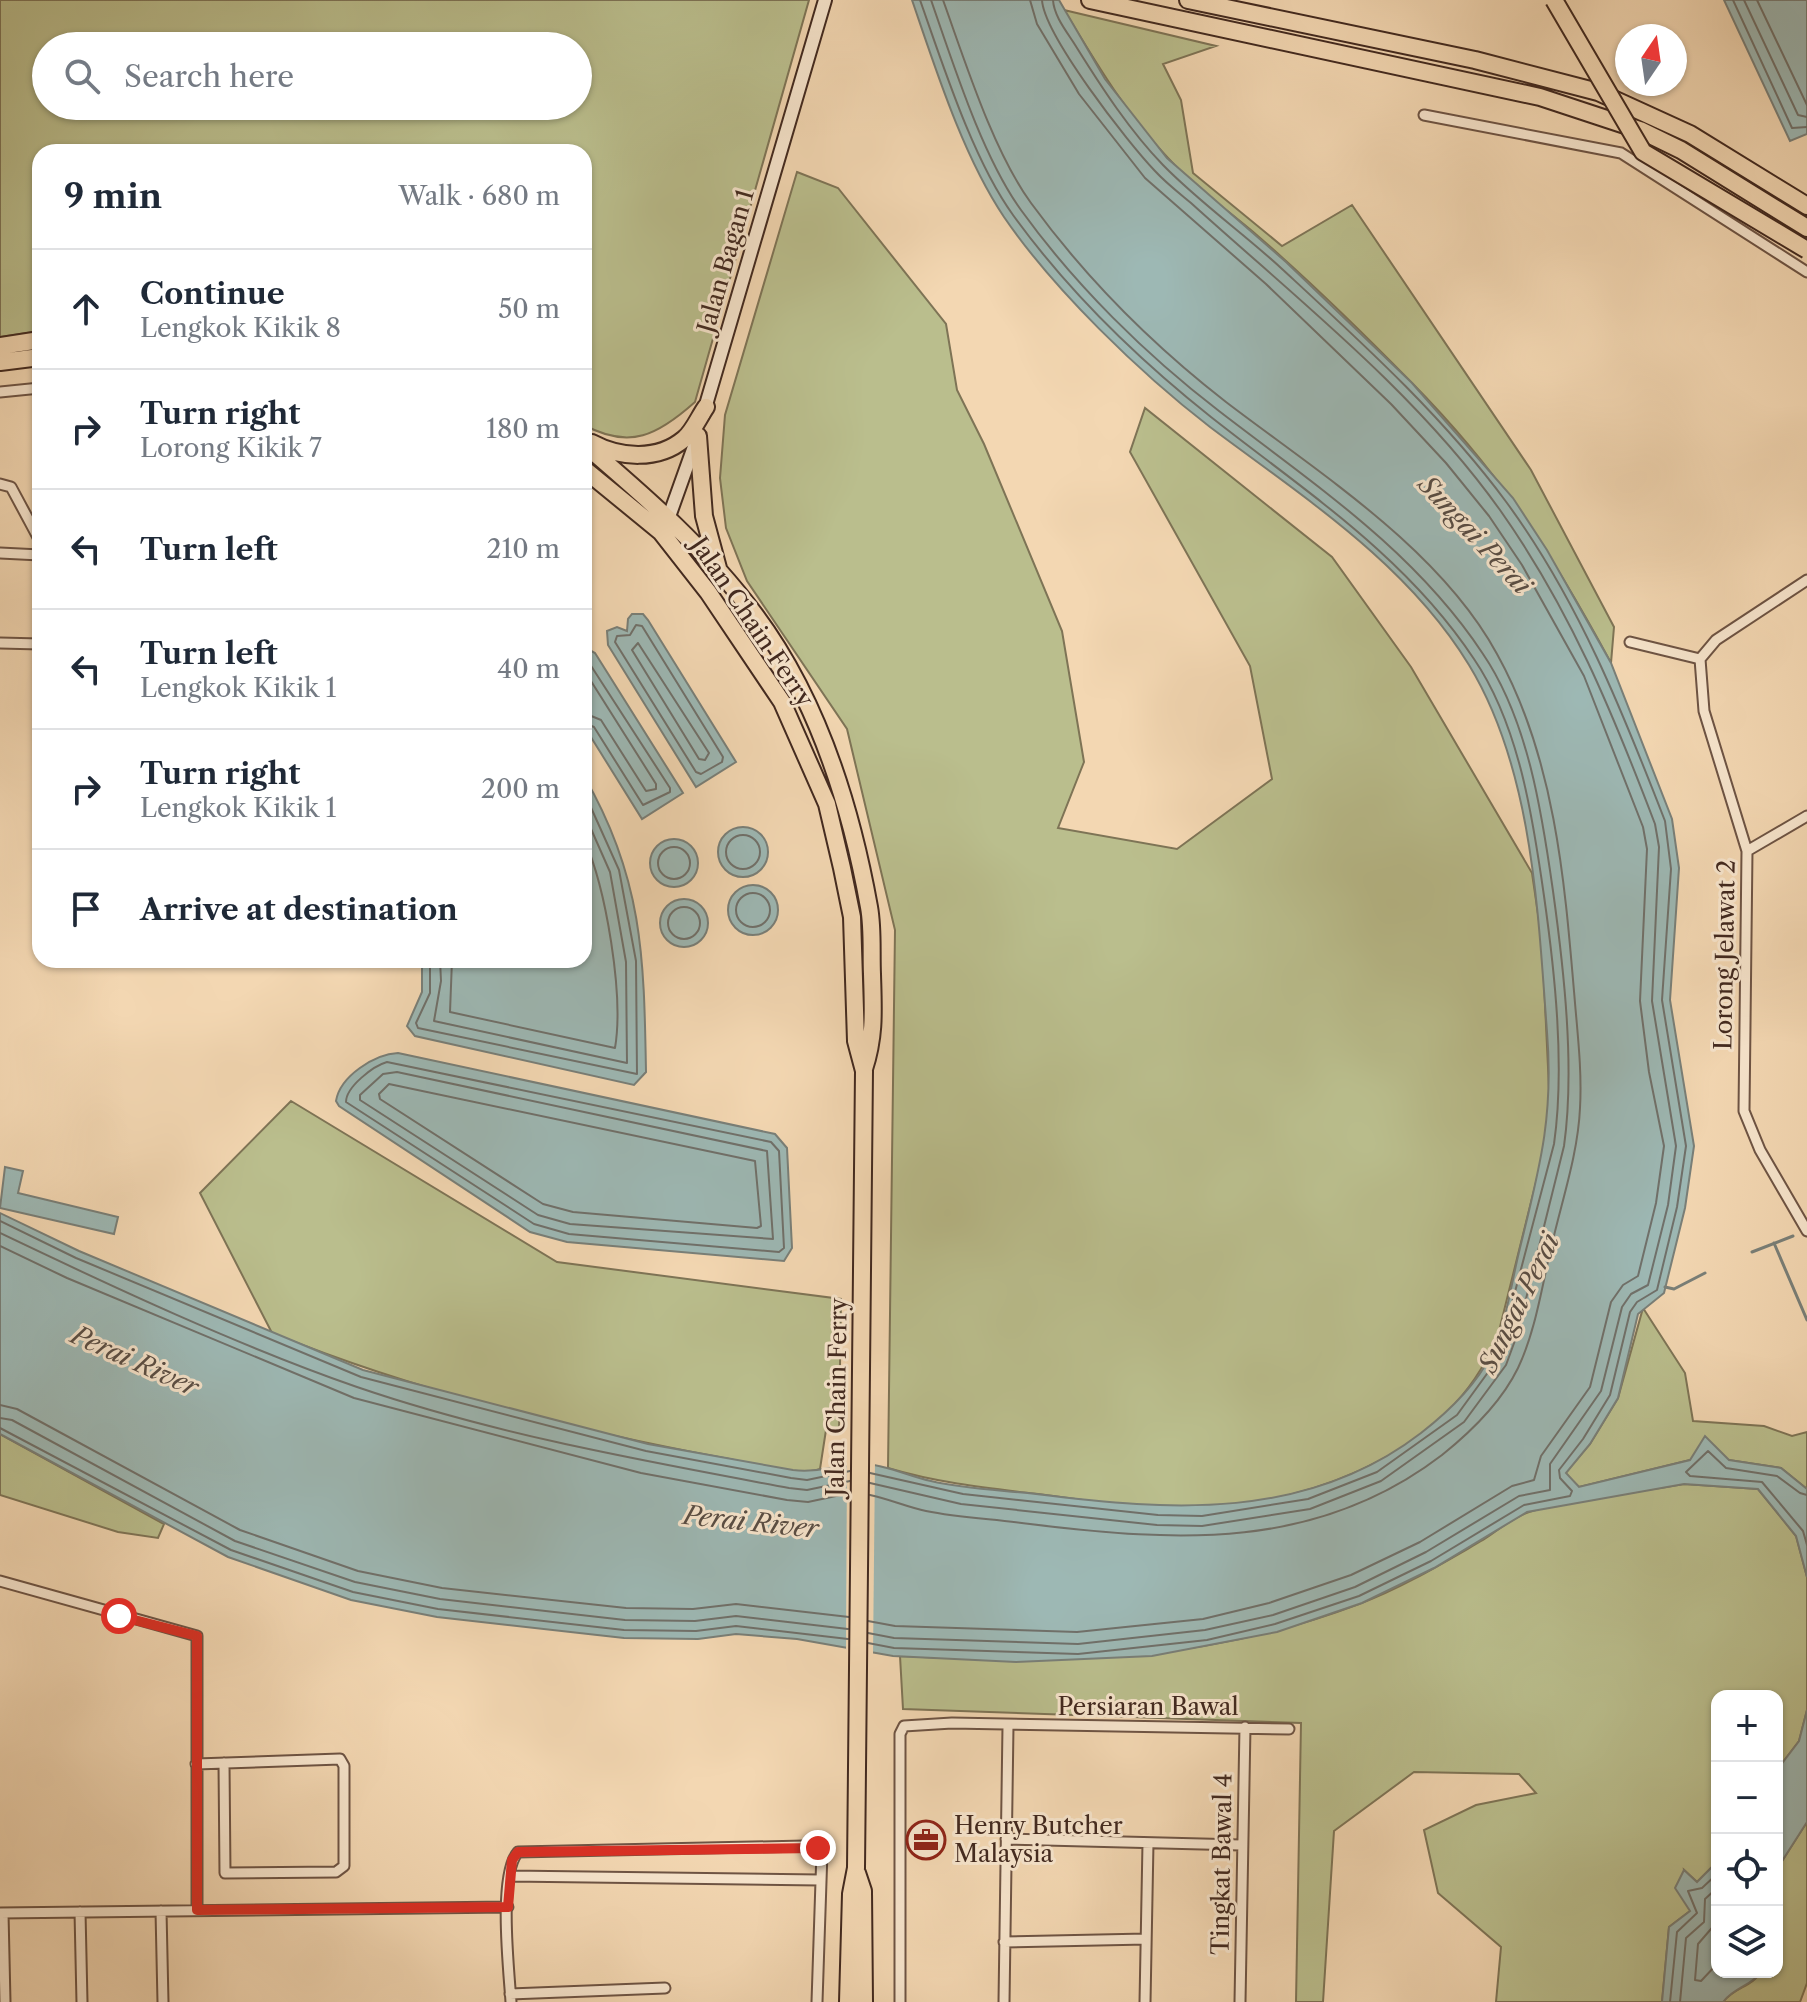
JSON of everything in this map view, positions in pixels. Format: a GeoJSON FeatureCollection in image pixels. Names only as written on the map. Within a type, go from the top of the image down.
{"type":"FeatureCollection","features":[{"type":"Feature","properties":{"kind":"highway"},"geometry":{"type":"LineString","coordinates":[[1090,0],[1477,83],[1592,112],[1681,150],[1807,228]]}},
{"type":"Feature","properties":{"kind":"highway"},"geometry":{"type":"LineString","coordinates":[[1188,0],[1475,60],[1598,92],[1649,113],[1807,206]]}},
{"type":"Feature","properties":{"kind":"highway"},"geometry":{"type":"LineString","coordinates":[[1554,0],[1643,152],[1807,250]]}},
{"type":"Feature","properties":{"kind":"highway"},"geometry":{"type":"LineString","coordinates":[[0,346],[32,341]]}},
{"type":"Feature","properties":{"kind":"highway"},"geometry":{"type":"LineString","coordinates":[[0,362],[32,358]]}},
{"type":"Feature","properties":{"kind":"highway"},"geometry":{"type":"LineString","coordinates":[[592,445],[609,452],[656,453],[687,438],[706,407]]}},
{"type":"Feature","properties":{"kind":"highway"},"geometry":{"type":"LineString","coordinates":[[698,436],[704,516],[719,571]]}},
{"type":"Feature","properties":{"kind":"highway","name":"Jalan Chain Ferry"},"geometry":{"type":"LineString","coordinates":[[592,450],[666,524],[719,571],[757,617],[805,699],[841,792],[869,910],[874,1039],[864,1071]]}},
{"type":"Feature","properties":{"kind":"highway","name":"Jalan Chain Ferry"},"geometry":{"type":"LineString","coordinates":[[592,474],[666,524],[782,702],[827,804],[852,917],[856,1041],[864,1071],[856,1868],[851,1894],[848,2002]]}},
{"type":"Feature","properties":{"kind":"highway","name":"Jalan Chain Ferry"},"geometry":{"type":"LineString","coordinates":[[856,1868],[863,1891],[864,2002]]}},
{"type":"Feature","properties":{"kind":"street","name":"Jalan Bagan 1"},"geometry":{"type":"LineString","coordinates":[[666,524],[698,436],[825,0]]}},
{"type":"Feature","properties":{"kind":"street"},"geometry":{"type":"LineString","coordinates":[[1424,115],[1621,153],[1807,272]]}},
{"type":"Feature","properties":{"kind":"street"},"geometry":{"type":"LineString","coordinates":[[0,392],[32,389]]}},
{"type":"Feature","properties":{"kind":"street"},"geometry":{"type":"LineString","coordinates":[[0,484],[11,487],[32,526]]}},
{"type":"Feature","properties":{"kind":"street"},"geometry":{"type":"LineString","coordinates":[[0,553],[32,555]]}},
{"type":"Feature","properties":{"kind":"street"},"geometry":{"type":"LineString","coordinates":[[1630,642],[1700,659],[1716,640],[1807,580]]}},
{"type":"Feature","properties":{"kind":"street"},"geometry":{"type":"LineString","coordinates":[[0,643],[32,644]]}},
{"type":"Feature","properties":{"kind":"street","name":"Lorong Jelawat 2"},"geometry":{"type":"LineString","coordinates":[[1700,659],[1704,711],[1747,851],[1744,1111],[1760,1150],[1807,1231]]}},
{"type":"Feature","properties":{"kind":"street"},"geometry":{"type":"LineString","coordinates":[[1747,851],[1807,816]]}},
{"type":"Feature","properties":{"kind":"street"},"geometry":{"type":"LineString","coordinates":[[0,1581],[197,1636],[197,1910]]}},
{"type":"Feature","properties":{"kind":"street"},"geometry":{"type":"LineString","coordinates":[[900,2002],[900,1734],[911,1724],[1008,1726],[1004,2002]]}},
{"type":"Feature","properties":{"kind":"street","name":"Persiaran Bawal"},"geometry":{"type":"LineString","coordinates":[[1008,1726],[1289,1729]]}},
{"type":"Feature","properties":{"kind":"street","name":"Tingkat Bawal 4"},"geometry":{"type":"LineString","coordinates":[[1240,2002],[1245,1727]]}},
{"type":"Feature","properties":{"kind":"street"},"geometry":{"type":"LineString","coordinates":[[196,1764],[224,1763],[340,1759],[344,1766],[344,1866],[336,1872],[225,1873],[224,1763]]}},
{"type":"Feature","properties":{"kind":"street"},"geometry":{"type":"LineString","coordinates":[[1006,1839],[1241,1845]]}},
{"type":"Feature","properties":{"kind":"street"},"geometry":{"type":"LineString","coordinates":[[1145,2002],[1148,1843]]}},
{"type":"Feature","properties":{"kind":"street"},"geometry":{"type":"LineString","coordinates":[[660,2002],[663,1990],[510,1998],[508,1907],[512,1860],[518,1852],[818,1848],[822,1851],[817,2002]]}},
{"type":"Feature","properties":{"kind":"street"},"geometry":{"type":"LineString","coordinates":[[510,1876],[820,1880]]}},
{"type":"Feature","properties":{"kind":"street"},"geometry":{"type":"LineString","coordinates":[[5,2002],[2,1913],[508,1907]]}},
{"type":"Feature","properties":{"kind":"street"},"geometry":{"type":"LineString","coordinates":[[161,1911],[163,2002]]}},
{"type":"Feature","properties":{"kind":"street"},"geometry":{"type":"LineString","coordinates":[[80,1912],[82,2002]]}},
{"type":"Feature","properties":{"kind":"street"},"geometry":{"type":"LineString","coordinates":[[1004,1942],[1146,1939]]}},
{"type":"Feature","properties":{"kind":"green space"},"geometry":{"type":"Polygon","coordinates":[[[0,0],[809,0],[695,402],[656,430],[643,435],[616,437],[592,429],[592,144],[32,144],[32,332],[0,337],[0,0]]]}},
{"type":"Feature","properties":{"kind":"green space"},"geometry":{"type":"Polygon","coordinates":[[[1064,10],[1216,46],[1163,64],[1181,100],[1193,173],[1282,246],[1352,205],[1531,470],[1614,627],[1611,663],[1545,550],[1472,449],[1337,308],[1168,158],[1099,68],[1064,10]]]}},
{"type":"Feature","properties":{"kind":"green space"},"geometry":{"type":"Polygon","coordinates":[[[797,172],[838,188],[946,324],[957,390],[984,444],[1062,631],[1084,762],[1058,828],[1177,849],[1272,779],[1250,666],[1130,452],[1145,408],[1332,557],[1411,667],[1532,873],[1542,941],[1550,1109],[1546,1142],[1499,1331],[1479,1372],[1451,1407],[1417,1437],[1379,1461],[1336,1480],[1292,1494],[1247,1503],[1161,1508],[981,1487],[888,1468],[895,930],[847,729],[747,581],[726,528],[720,478],[725,415],[797,172]]]}},
{"type":"Feature","properties":{"kind":"green space"},"geometry":{"type":"Polygon","coordinates":[[[291,1101],[557,1262],[841,1299],[839,1432],[826,1430],[820,1469],[797,1472],[772,1469],[609,1435],[495,1407],[383,1373],[272,1333],[200,1193],[291,1101]]]}},
{"type":"Feature","properties":{"kind":"green space"},"geometry":{"type":"Polygon","coordinates":[[[1643,1308],[1685,1373],[1693,1421],[1764,1426],[1792,1436],[1807,1432],[1807,1489],[1781,1468],[1729,1460],[1690,1460],[1579,1487],[1565,1473],[1590,1444],[1618,1398],[1643,1308]]]}},
{"type":"Feature","properties":{"kind":"green space"},"geometry":{"type":"Polygon","coordinates":[[[0,1434],[164,1524],[158,1538],[118,1532],[0,1495],[0,1434]]]}},
{"type":"Feature","properties":{"kind":"green space"},"geometry":{"type":"Polygon","coordinates":[[[1684,1484],[1758,1489],[1796,1536],[1807,1577],[1807,1710],[1799,1741],[1783,1762],[1783,1690],[1711,1690],[1711,1868],[1697,1882],[1684,1870],[1690,1911],[1669,1927],[1662,2002],[1496,2002],[1501,1947],[1438,1893],[1424,1830],[1476,1805],[1536,1793],[1519,1774],[1414,1772],[1334,1831],[1323,2002],[1296,2002],[1301,1723],[903,1709],[900,1656],[1077,1659],[1189,1648],[1245,1638],[1301,1624],[1375,1598],[1438,1566],[1529,1512],[1586,1499],[1684,1484]]]}},
{"type":"Feature","properties":{"kind":"green space"},"geometry":{"type":"Polygon","coordinates":[[[1807,1822],[1807,1983],[1800,2002],[1723,2002],[1756,1978],[1783,1978],[1783,1860],[1807,1822]]]}},
{"type":"Feature","properties":{"kind":"water"},"geometry":{"type":"Polygon","coordinates":[[[912,0],[1059,0],[1105,79],[1167,158],[1286,262],[1412,383],[1513,498],[1547,550],[1611,663],[1672,819],[1679,868],[1670,1000],[1694,1146],[1685,1208],[1664,1293],[1638,1314],[1618,1398],[1590,1444],[1566,1473],[1579,1487],[1690,1460],[1705,1436],[1729,1460],[1781,1468],[1807,1489],[1807,1577],[1796,1536],[1758,1489],[1684,1484],[1527,1512],[1434,1568],[1362,1603],[1277,1632],[1152,1656],[1016,1662],[893,1656],[797,1639],[736,1634],[698,1639],[624,1638],[437,1617],[351,1600],[228,1557],[0,1434],[0,1213],[79,1251],[363,1370],[648,1444],[793,1470],[874,1465],[957,1486],[1086,1500],[1187,1505],[1236,1503],[1284,1495],[1332,1482],[1377,1462],[1441,1416],[1485,1367],[1508,1304],[1538,1169],[1546,1118],[1549,1063],[1529,843],[1507,750],[1490,706],[1469,665],[1444,628],[1384,563],[1316,506],[1155,382],[1073,301],[1024,245],[989,193],[963,140],[912,0]]]}},
{"type":"Feature","properties":{"kind":"water"},"geometry":{"type":"Polygon","coordinates":[[[1724,0],[1807,0],[1807,134],[1790,141],[1724,0]]]}},
{"type":"Feature","properties":{"kind":"water"},"geometry":{"type":"Polygon","coordinates":[[[632,614],[643,614],[648,620],[736,762],[696,787],[608,645],[607,631],[617,627],[627,631],[628,619],[632,614]]]}},
{"type":"Feature","properties":{"kind":"water"},"geometry":{"type":"Polygon","coordinates":[[[592,651],[683,793],[642,819],[592,739],[592,651]]]}},
{"type":"Feature","properties":{"kind":"water"},"geometry":{"type":"Polygon","coordinates":[[[592,791],[618,849],[636,919],[644,992],[646,1072],[634,1085],[415,1036],[407,1026],[422,992],[422,968],[592,968],[592,791]]]}},
{"type":"Feature","properties":{"kind":"water"},"geometry":{"type":"Polygon","coordinates":[[[743,827],[761,834],[768,852],[761,870],[743,877],[725,870],[718,852],[725,834],[743,827]]]}},
{"type":"Feature","properties":{"kind":"water"},"geometry":{"type":"Polygon","coordinates":[[[674,839],[691,846],[698,863],[691,880],[674,887],[657,880],[650,863],[657,846],[674,839]]]}},
{"type":"Feature","properties":{"kind":"water"},"geometry":{"type":"Polygon","coordinates":[[[753,885],[770,893],[778,910],[770,927],[753,935],[736,927],[728,910],[736,893],[753,885]]]}},
{"type":"Feature","properties":{"kind":"water"},"geometry":{"type":"Polygon","coordinates":[[[684,899],[693,900],[701,906],[707,914],[707,932],[701,940],[693,946],[684,947],[675,946],[667,940],[661,932],[660,923],[661,914],[667,906],[675,900],[684,899]]]}},
{"type":"Feature","properties":{"kind":"water"},"geometry":{"type":"Polygon","coordinates":[[[398,1053],[775,1134],[787,1148],[792,1248],[784,1261],[567,1242],[530,1232],[339,1106],[336,1101],[339,1092],[351,1075],[379,1057],[398,1053]]]}},
{"type":"Feature","properties":{"kind":"water"},"geometry":{"type":"Polygon","coordinates":[[[5,1167],[23,1171],[18,1193],[118,1217],[114,1234],[0,1208],[5,1167]]]}},
{"type":"Feature","properties":{"kind":"water"},"geometry":{"type":"Polygon","coordinates":[[[1807,1710],[1807,1822],[1783,1860],[1783,1762],[1799,1741],[1807,1710]]]}},
{"type":"Feature","properties":{"kind":"water"},"geometry":{"type":"Polygon","coordinates":[[[1711,1868],[1711,1978],[1755,1978],[1723,2002],[1662,2002],[1669,1927],[1690,1911],[1675,1888],[1684,1870],[1697,1882],[1711,1868]]]}},
{"type":"Feature","properties":{"kind":"pier"},"geometry":{"type":"Polygon","coordinates":[[[847,1459],[875,1461],[873,1656],[846,1651],[847,1459]]]}},
{"type":"Feature","properties":{"kind":"waterway"},"geometry":{"type":"LineString","coordinates":[[1752,1252],[1793,1236]]}},
{"type":"Feature","properties":{"kind":"waterway"},"geometry":{"type":"LineString","coordinates":[[1774,1243],[1807,1320]]}},
{"type":"Feature","properties":{"kind":"waterway"},"geometry":{"type":"LineString","coordinates":[[1665,1287],[1674,1289],[1705,1273]]}},
{"type":"Feature","properties":{"kind":"place","name":"Henry Butcher Malaysia"},"geometry":{"type":"Point","coordinates":[926,1840]}},
{"type":"Feature","properties":{"kind":"route"},"geometry":{"type":"LineString","coordinates":[[119,1616],[197,1636],[197,1910],[508,1907],[512,1860],[518,1852],[712,1847],[818,1848]]}},
{"type":"Feature","properties":{"kind":"water label","name":"Sungai Perai"},"geometry":{"type":"Point","coordinates":[1475,535]}},
{"type":"Feature","properties":{"kind":"water label","name":"Sungai Perai"},"geometry":{"type":"Point","coordinates":[1519,1303]}},
{"type":"Feature","properties":{"kind":"water label","name":"Perai River"},"geometry":{"type":"Point","coordinates":[135,1361]}},
{"type":"Feature","properties":{"kind":"water label","name":"Perai River"},"geometry":{"type":"Point","coordinates":[751,1522]}}]}
